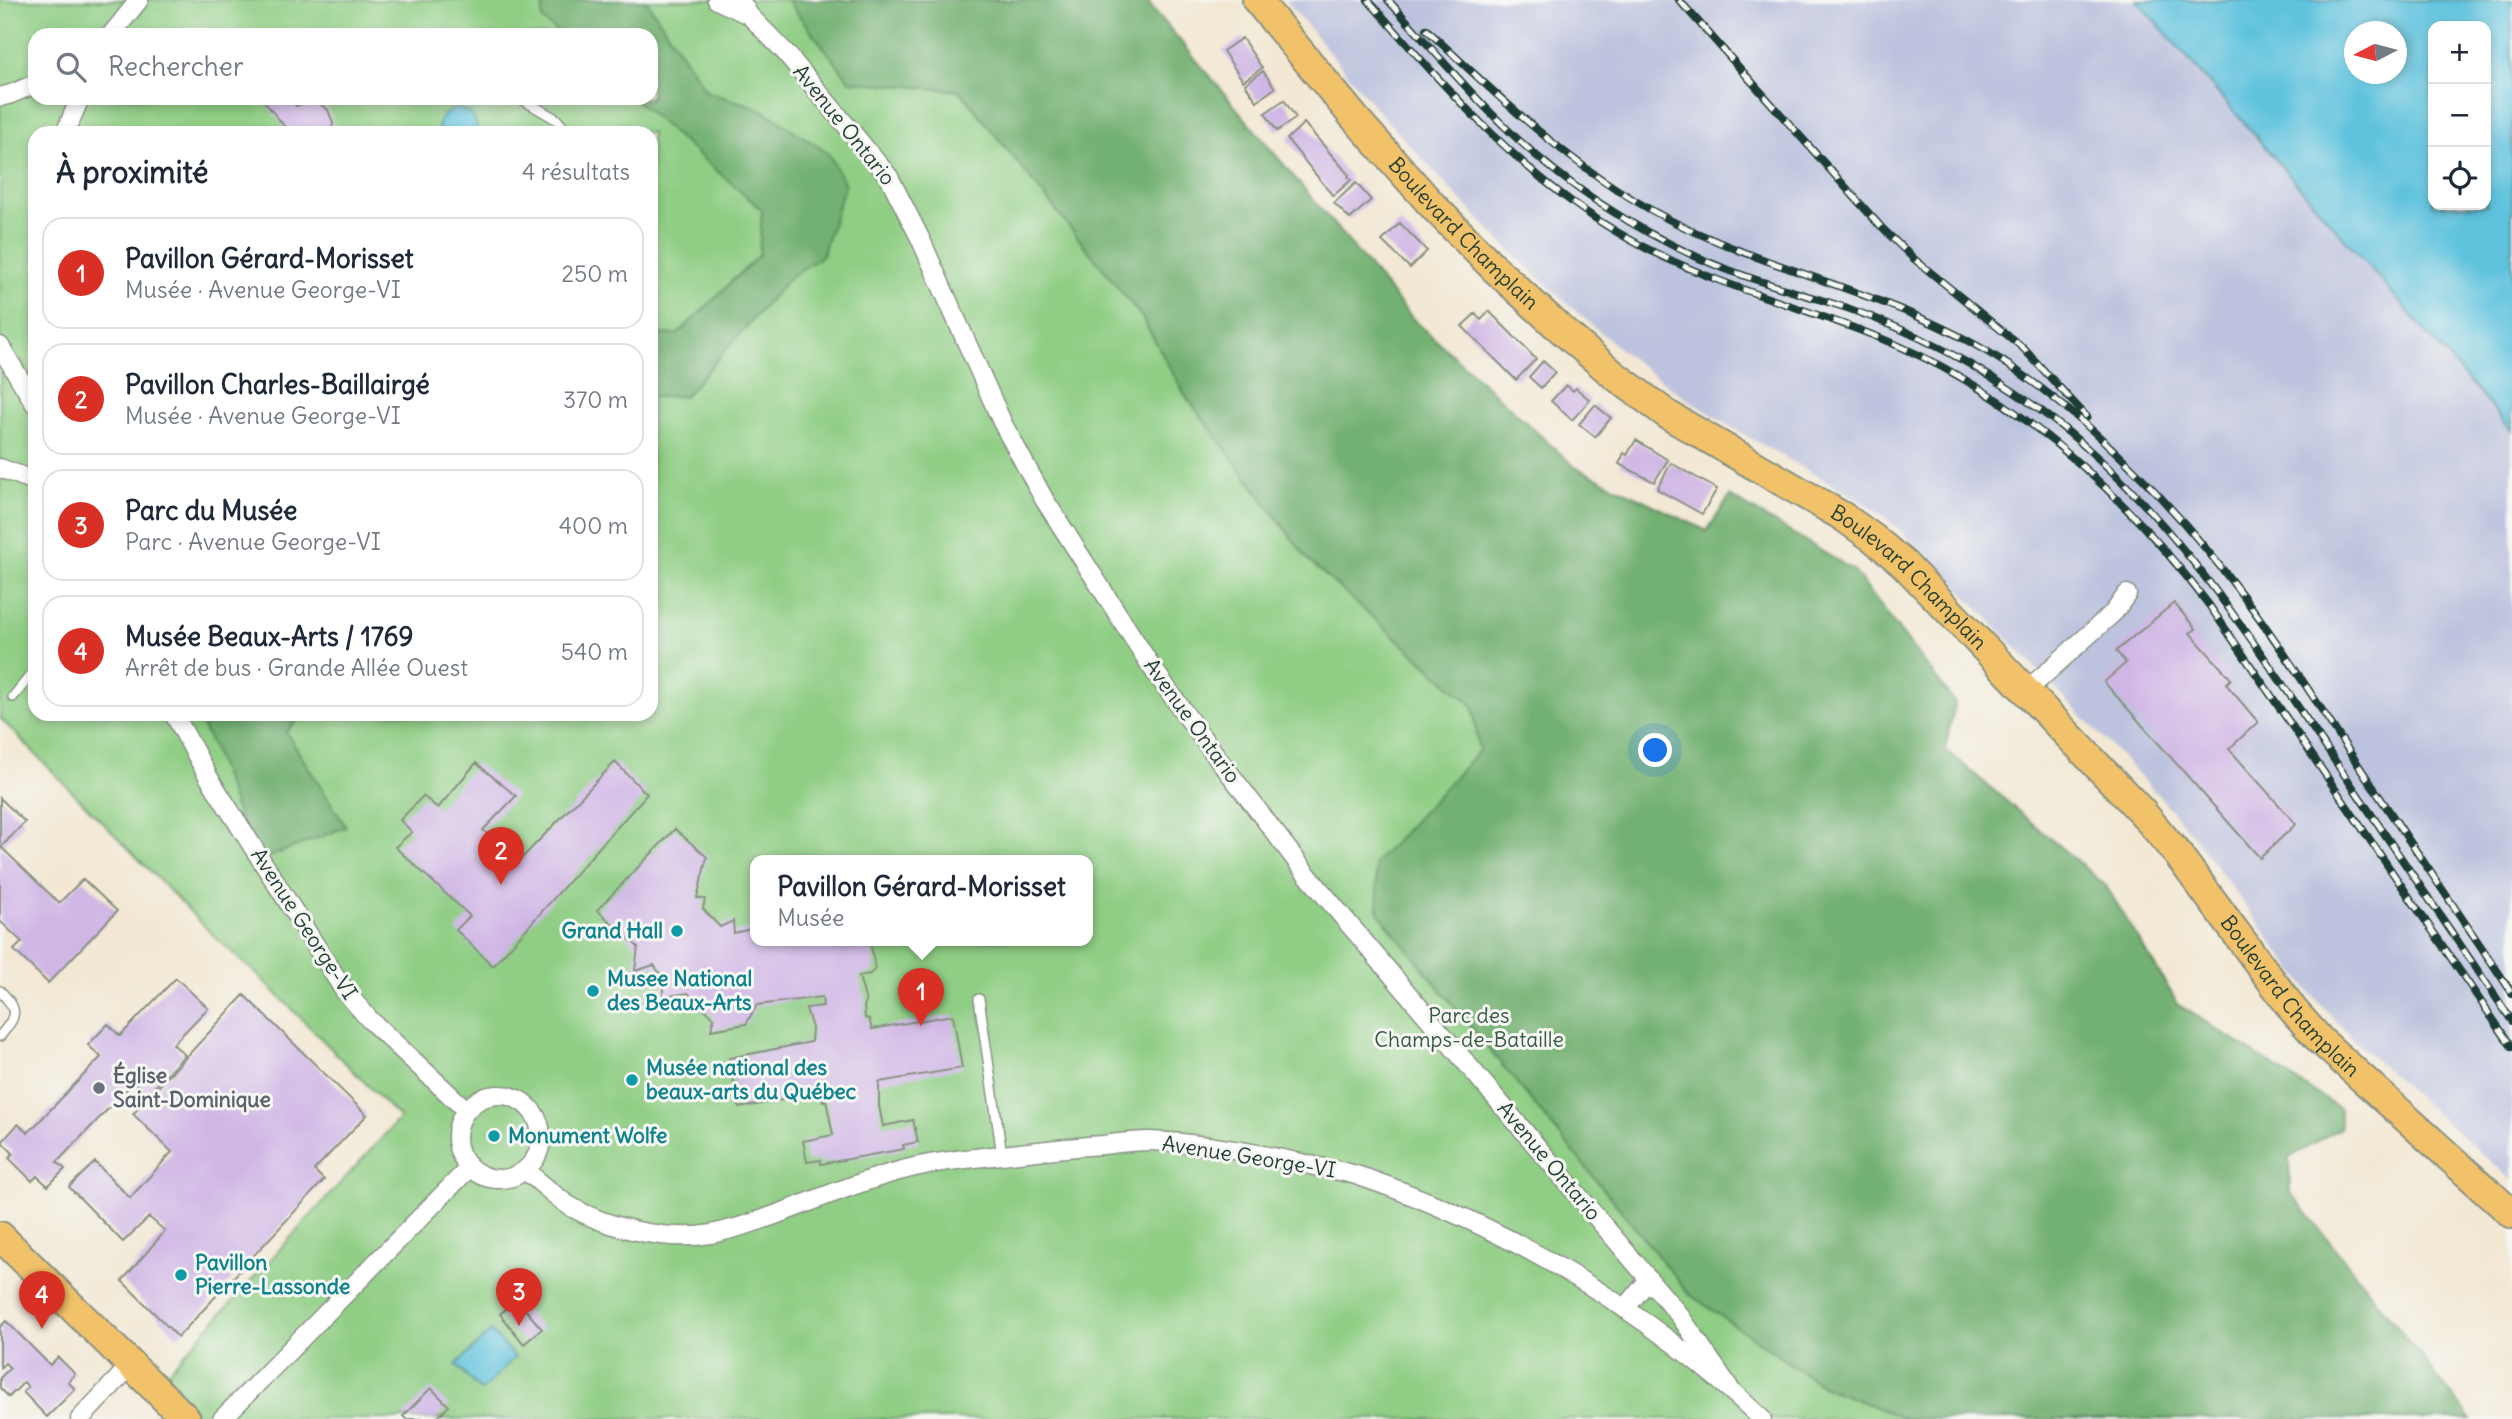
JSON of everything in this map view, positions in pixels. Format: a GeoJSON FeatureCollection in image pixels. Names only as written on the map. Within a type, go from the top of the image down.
{"type":"FeatureCollection","features":[{"type":"Feature","properties":{"kind":"main road","name":"Boulevard Champlain"},"geometry":{"type":"LineString","coordinates":[[1257,0],[1354,117],[1432,205],[1556,326],[1614,375],[1668,415],[1811,497],[1873,538],[1904,564],[2142,812],[2179,856],[2294,1011],[2320,1041],[2512,1214]]}},
{"type":"Feature","properties":{"kind":"main road"},"geometry":{"type":"LineString","coordinates":[[0,1237],[186,1419]]}},
{"type":"Feature","properties":{"kind":"street"},"geometry":{"type":"LineString","coordinates":[[117,28],[139,0]]}},
{"type":"Feature","properties":{"kind":"street","name":"Avenue Ontario"},"geometry":{"type":"LineString","coordinates":[[717,0],[744,7],[795,63],[889,177],[920,238],[1003,424],[1045,499],[1152,666],[1201,736],[1305,872],[1680,1316],[1729,1387]]}},
{"type":"Feature","properties":{"kind":"street"},"geometry":{"type":"LineString","coordinates":[[0,96],[28,87]]}},
{"type":"Feature","properties":{"kind":"street"},"geometry":{"type":"LineString","coordinates":[[68,126],[77,105]]}},
{"type":"Feature","properties":{"kind":"street"},"geometry":{"type":"LineString","coordinates":[[0,346],[28,386]]}},
{"type":"Feature","properties":{"kind":"street"},"geometry":{"type":"LineString","coordinates":[[0,468],[28,478]]}},
{"type":"Feature","properties":{"kind":"street"},"geometry":{"type":"LineString","coordinates":[[2025,692],[2114,612],[2127,594]]}},
{"type":"Feature","properties":{"kind":"street","name":"Avenue George-VI"},"geometry":{"type":"LineString","coordinates":[[178,721],[209,778],[344,990],[369,1019],[466,1110]]}},
{"type":"Feature","properties":{"kind":"street"},"geometry":{"type":"LineString","coordinates":[[492,1095],[513,1097],[526,1104],[539,1122],[542,1141],[537,1158],[526,1171],[507,1180],[487,1179],[469,1168],[460,1155],[456,1140],[458,1124],[466,1110],[480,1099],[492,1095]]}},
{"type":"Feature","properties":{"kind":"street","name":"Avenue George-VI"},"geometry":{"type":"LineString","coordinates":[[526,1171],[568,1204],[602,1221],[634,1231],[677,1235],[708,1234],[905,1169],[947,1161],[1149,1141],[1255,1154],[1359,1176],[1504,1235],[1669,1339],[1729,1387],[1762,1419]]}},
{"type":"Feature","properties":{"kind":"street"},"geometry":{"type":"LineString","coordinates":[[222,1419],[469,1168]]}},
{"type":"Feature","properties":{"kind":"street"},"geometry":{"type":"LineString","coordinates":[[1625,1309],[1649,1279]]}},
{"type":"Feature","properties":{"kind":"street"},"geometry":{"type":"LineString","coordinates":[[80,1419],[130,1366]]}},
{"type":"Feature","properties":{"kind":"lane"},"geometry":{"type":"LineString","coordinates":[[532,105],[556,119],[562,126]]}},
{"type":"Feature","properties":{"kind":"lane"},"geometry":{"type":"LineString","coordinates":[[13,697],[28,679]]}},
{"type":"Feature","properties":{"kind":"lane"},"geometry":{"type":"LineString","coordinates":[[0,991],[10,1001],[15,1013],[13,1020],[0,1036]]}},
{"type":"Feature","properties":{"kind":"lane"},"geometry":{"type":"LineString","coordinates":[[979,999],[1002,1155]]}},
{"type":"Feature","properties":{"kind":"shaded area"},"geometry":{"type":"Polygon","coordinates":[[[1286,0],[2137,0],[2512,431],[2512,1180],[2365,1051],[2337,1022],[2311,994],[2198,842],[2162,799],[1922,550],[1886,518],[1855,497],[1736,430],[1683,396],[1629,357],[1570,306],[1510,251],[1449,188],[1375,107],[1286,0]]]}},
{"type":"Feature","properties":{"kind":"green space","name":"Parc des Champs-de-Bataille"},"geometry":{"type":"Polygon","coordinates":[[[0,0],[943,0],[2299,1419],[186,1419],[153,1388],[400,1118],[259,976],[217,939],[0,718],[0,0]]]}},
{"type":"Feature","properties":{"kind":"green space"},"geometry":{"type":"Polygon","coordinates":[[[543,0],[643,0],[648,3],[707,92],[759,108],[828,153],[845,184],[822,256],[790,277],[685,396],[658,397],[658,335],[678,334],[759,255],[762,210],[641,105],[658,105],[658,28],[553,28],[542,19],[543,0]]]}},
{"type":"Feature","properties":{"kind":"green space"},"geometry":{"type":"Polygon","coordinates":[[[787,0],[1146,0],[1413,319],[1575,467],[1707,531],[1730,496],[1853,570],[1955,703],[1945,749],[2106,886],[2178,1004],[2340,1109],[2340,1128],[2289,1158],[2290,1192],[2471,1419],[1906,1419],[1824,1387],[1689,1294],[1379,914],[1375,863],[1479,751],[1473,706],[1309,561],[1185,395],[1141,316],[960,91],[850,81],[787,0]]]}},
{"type":"Feature","properties":{"kind":"green space"},"geometry":{"type":"Polygon","coordinates":[[[200,721],[296,721],[286,732],[346,827],[256,862],[200,721]]]}},
{"type":"Feature","properties":{"kind":"water"},"geometry":{"type":"Polygon","coordinates":[[[2137,0],[2512,0],[2512,431],[2137,0]]]}},
{"type":"Feature","properties":{"kind":"water"},"geometry":{"type":"Polygon","coordinates":[[[453,109],[463,110],[474,118],[476,126],[439,126],[446,113],[453,109]]]}},
{"type":"Feature","properties":{"kind":"water"},"geometry":{"type":"Polygon","coordinates":[[[491,1331],[515,1357],[481,1391],[456,1365],[491,1331]]]}},
{"type":"Feature","properties":{"kind":"building"},"geometry":{"type":"Polygon","coordinates":[[[1242,38],[1262,68],[1243,81],[1223,51],[1242,38]]]}},
{"type":"Feature","properties":{"kind":"building"},"geometry":{"type":"Polygon","coordinates":[[[1263,71],[1275,88],[1257,101],[1245,84],[1263,71]]]}},
{"type":"Feature","properties":{"kind":"building"},"geometry":{"type":"Polygon","coordinates":[[[1284,100],[1296,118],[1277,131],[1265,113],[1284,100]]]}},
{"type":"Feature","properties":{"kind":"building"},"geometry":{"type":"Polygon","coordinates":[[[267,105],[321,105],[328,110],[333,123],[333,126],[284,126],[267,105]]]}},
{"type":"Feature","properties":{"kind":"building"},"geometry":{"type":"Polygon","coordinates":[[[1304,123],[1351,180],[1333,196],[1287,139],[1304,123]]]}},
{"type":"Feature","properties":{"kind":"building"},"geometry":{"type":"Polygon","coordinates":[[[1356,183],[1371,200],[1350,219],[1334,203],[1356,183]]]}},
{"type":"Feature","properties":{"kind":"building"},"geometry":{"type":"Polygon","coordinates":[[[1400,223],[1427,251],[1410,268],[1382,241],[1400,223]]]}},
{"type":"Feature","properties":{"kind":"building"},"geometry":{"type":"Polygon","coordinates":[[[1489,311],[1536,359],[1516,380],[1462,326],[1475,314],[1481,320],[1489,311]]]}},
{"type":"Feature","properties":{"kind":"building"},"geometry":{"type":"Polygon","coordinates":[[[1543,361],[1555,372],[1541,388],[1529,377],[1543,361]]]}},
{"type":"Feature","properties":{"kind":"building"},"geometry":{"type":"Polygon","coordinates":[[[1566,385],[1573,391],[1576,388],[1590,400],[1572,420],[1551,401],[1566,385]]]}},
{"type":"Feature","properties":{"kind":"building"},"geometry":{"type":"Polygon","coordinates":[[[1595,405],[1611,418],[1595,437],[1579,424],[1595,405]]]}},
{"type":"Feature","properties":{"kind":"building"},"geometry":{"type":"Polygon","coordinates":[[[1636,440],[1668,460],[1654,482],[1619,464],[1624,453],[1627,455],[1636,440]]]}},
{"type":"Feature","properties":{"kind":"building"},"geometry":{"type":"Polygon","coordinates":[[[1671,463],[1717,489],[1702,514],[1657,489],[1671,463]]]}},
{"type":"Feature","properties":{"kind":"building"},"geometry":{"type":"Polygon","coordinates":[[[2174,603],[2196,629],[2190,633],[2231,679],[2226,684],[2258,722],[2229,749],[2296,824],[2260,858],[2104,682],[2126,663],[2116,651],[2174,603]]]}},
{"type":"Feature","properties":{"kind":"building"},"geometry":{"type":"Polygon","coordinates":[[[615,762],[647,794],[493,966],[456,930],[470,916],[395,847],[412,832],[400,820],[423,796],[438,808],[476,763],[516,796],[483,830],[518,862],[615,762]]]}},
{"type":"Feature","properties":{"kind":"building"},"geometry":{"type":"Polygon","coordinates":[[[0,798],[25,822],[1,847],[59,903],[83,879],[117,911],[48,983],[14,950],[22,942],[0,921],[0,798]]]}},
{"type":"Feature","properties":{"kind":"building"},"geometry":{"type":"Polygon","coordinates":[[[675,829],[707,857],[697,898],[705,899],[703,909],[720,927],[733,921],[734,933],[750,929],[750,946],[871,946],[875,969],[870,974],[859,976],[866,1002],[865,1018],[869,1019],[872,1029],[953,1015],[962,1068],[879,1082],[879,1106],[883,1126],[913,1120],[918,1142],[903,1145],[904,1149],[821,1164],[821,1160],[807,1162],[803,1141],[833,1135],[826,1100],[823,1101],[821,1093],[739,1108],[729,1058],[811,1042],[812,1028],[806,1008],[823,1006],[822,997],[757,1005],[746,1024],[711,1030],[714,1018],[688,993],[663,997],[663,978],[654,965],[635,971],[638,947],[597,910],[675,829]]]}},
{"type":"Feature","properties":{"kind":"building","name":"Église Saint-Dominique"},"geometry":{"type":"Polygon","coordinates":[[[176,978],[208,1008],[173,1044],[185,1055],[147,1095],[134,1082],[57,1162],[65,1169],[48,1186],[37,1176],[32,1181],[9,1158],[13,1153],[2,1142],[18,1124],[28,1133],[101,1057],[88,1045],[108,1024],[120,1036],[176,978]]]}},
{"type":"Feature","properties":{"kind":"building"},"geometry":{"type":"Polygon","coordinates":[[[244,995],[367,1115],[314,1170],[324,1180],[178,1337],[122,1281],[165,1231],[149,1217],[123,1242],[69,1187],[95,1162],[130,1198],[172,1152],[133,1114],[244,995]]]}},
{"type":"Feature","properties":{"kind":"building"},"geometry":{"type":"Polygon","coordinates":[[[517,1300],[542,1329],[524,1344],[500,1314],[517,1300]]]}},
{"type":"Feature","properties":{"kind":"building"},"geometry":{"type":"Polygon","coordinates":[[[6,1321],[50,1365],[58,1357],[75,1374],[68,1382],[75,1389],[47,1417],[23,1392],[28,1387],[24,1382],[9,1397],[0,1388],[0,1378],[10,1368],[5,1363],[0,1368],[0,1327],[6,1321]]]}},
{"type":"Feature","properties":{"kind":"building"},"geometry":{"type":"Polygon","coordinates":[[[431,1388],[449,1406],[436,1419],[406,1419],[403,1416],[431,1388]]]}},
{"type":"Feature","properties":{"kind":"railway"},"geometry":{"type":"LineString","coordinates":[[1368,0],[1488,130],[1554,189],[1590,215],[1629,239],[1690,269],[1880,338],[1929,360],[1976,386],[2020,416],[2102,485],[2140,523],[2209,605],[2512,1047]]}},
{"type":"Feature","properties":{"kind":"railway"},"geometry":{"type":"LineString","coordinates":[[1388,0],[1460,81],[1526,147],[1572,184],[1621,217],[1717,266],[1847,308],[1923,339],[2018,394],[2082,444],[2121,481],[2193,561],[2288,692],[2512,1021]]}},
{"type":"Feature","properties":{"kind":"railway"},"geometry":{"type":"LineString","coordinates":[[1679,0],[1881,227],[1913,258],[2023,348],[2087,417]]}},
{"type":"Feature","properties":{"kind":"railway"},"geometry":{"type":"LineString","coordinates":[[1426,29],[1546,137],[1577,162],[1644,206],[1722,243],[1935,324],[2016,370],[2079,419],[2166,504],[2243,596],[2512,993]]}},
{"type":"Feature","properties":{"kind":"place","name":"Pavillon Charles-Baillairgé"},"geometry":{"type":"Point","coordinates":[501,885]}},
{"type":"Feature","properties":{"kind":"place","name":"Grand Hall"},"geometry":{"type":"Point","coordinates":[677,931]}},
{"type":"Feature","properties":{"kind":"place","name":"Musee National des Beaux-Arts"},"geometry":{"type":"Point","coordinates":[593,991]}},
{"type":"Feature","properties":{"kind":"place","name":"Pavillon Gérard-Morisset"},"geometry":{"type":"Point","coordinates":[921,1026]}},
{"type":"Feature","properties":{"kind":"place","name":"Musée national des beaux-arts du Québec"},"geometry":{"type":"Point","coordinates":[632,1080]}},
{"type":"Feature","properties":{"kind":"place","name":"Église Saint-Dominique"},"geometry":{"type":"Point","coordinates":[99,1088]}},
{"type":"Feature","properties":{"kind":"place","name":"Monument Wolfe"},"geometry":{"type":"Point","coordinates":[494,1136]}},
{"type":"Feature","properties":{"kind":"place","name":"Pavillon Pierre-Lassonde"},"geometry":{"type":"Point","coordinates":[181,1275]}},
{"type":"Feature","properties":{"kind":"place","name":"Parc du Musée"},"geometry":{"type":"Point","coordinates":[519,1326]}},
{"type":"Feature","properties":{"kind":"place","name":"Musée Beaux-Arts / 1769"},"geometry":{"type":"Point","coordinates":[42,1329]}}]}
